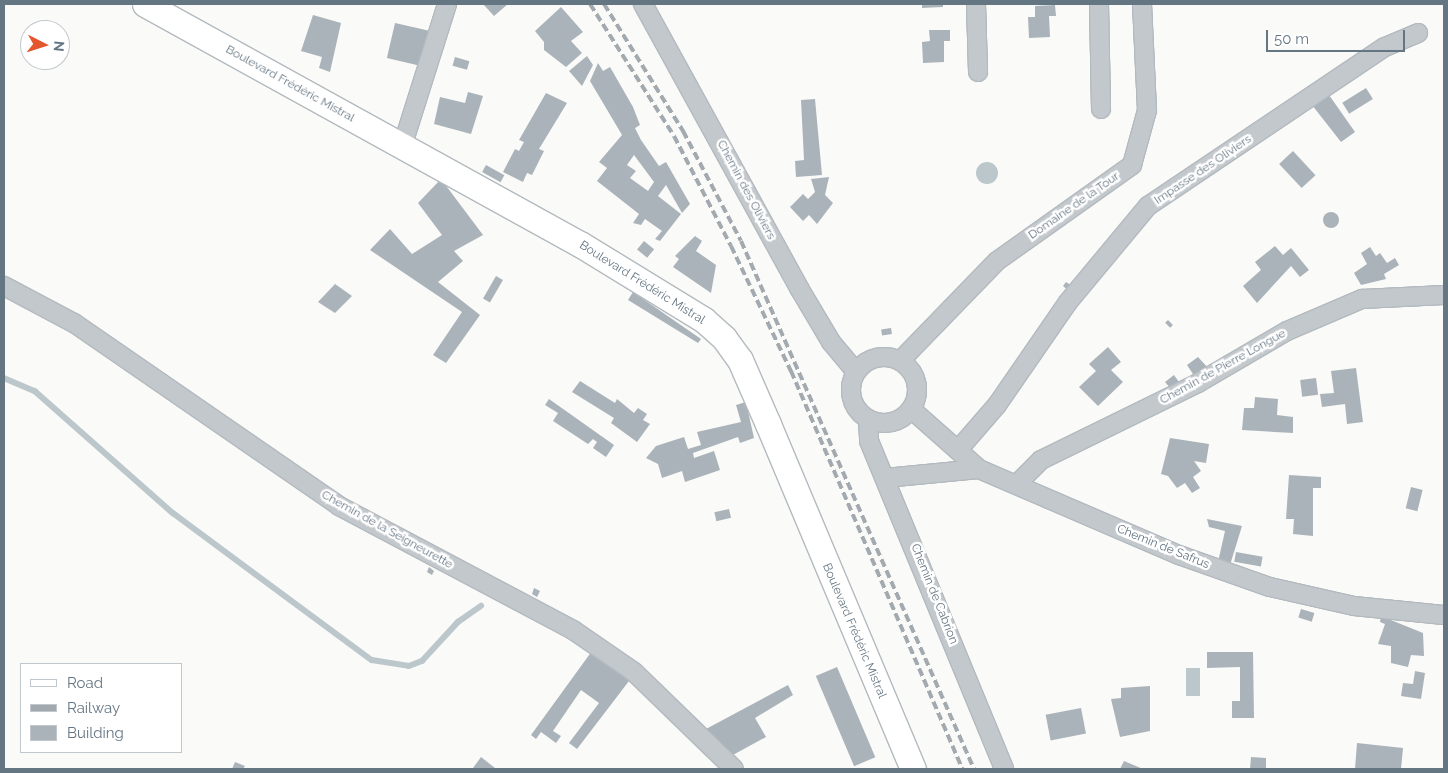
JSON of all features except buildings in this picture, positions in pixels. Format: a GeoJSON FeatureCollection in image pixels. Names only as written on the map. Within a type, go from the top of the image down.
{"type":"FeatureCollection","features":[{"type":"Feature","properties":{"kind":"main road","name":"Boulevard Frédéric Mistral"},"geometry":{"type":"LineString","coordinates":[[145,4],[580,244],[704,320],[724,338],[740,360],[763,411],[913,769]]}},
{"type":"Feature","properties":{"kind":"street"},"geometry":{"type":"LineString","coordinates":[[402,147],[447,4]]}},
{"type":"Feature","properties":{"kind":"street","name":"Chemin des Oliviers"},"geometry":{"type":"LineString","coordinates":[[643,4],[799,288],[831,342],[856,372]]}},
{"type":"Feature","properties":{"kind":"street"},"geometry":{"type":"LineString","coordinates":[[976,4],[978,72]]}},
{"type":"Feature","properties":{"kind":"street"},"geometry":{"type":"LineString","coordinates":[[1099,4],[1101,109]]}},
{"type":"Feature","properties":{"kind":"street","name":"Domaine de la Tour"},"geometry":{"type":"LineString","coordinates":[[900,361],[997,261],[1132,165],[1147,110],[1142,4]]}},
{"type":"Feature","properties":{"kind":"street","name":"Impasse des Oliviers"},"geometry":{"type":"LineString","coordinates":[[958,450],[997,405],[1068,302],[1148,206],[1385,47],[1418,34]]}},
{"type":"Feature","properties":{"kind":"street","name":"Chemin de la Seigneurette"},"geometry":{"type":"LineString","coordinates":[[4,286],[74,323],[339,506],[573,630],[634,672],[734,769]]}},
{"type":"Feature","properties":{"kind":"street","name":"Chemin de Pierre Longue"},"geometry":{"type":"LineString","coordinates":[[1018,483],[1041,460],[1198,383],[1287,331],[1362,299],[1444,295]]}},
{"type":"Feature","properties":{"kind":"street"},"geometry":{"type":"LineString","coordinates":[[876,358],[900,361],[916,382],[911,409],[887,423],[868,418],[852,398],[856,372],[876,358]]}},
{"type":"Feature","properties":{"kind":"street","name":"Chemin de Safrus"},"geometry":{"type":"LineString","coordinates":[[911,409],[979,469],[1018,483],[1179,555],[1270,587],[1354,606],[1444,615]]}},
{"type":"Feature","properties":{"kind":"street","name":"Chemin de Cabrion"},"geometry":{"type":"LineString","coordinates":[[868,418],[869,441],[1004,769]]}},
{"type":"Feature","properties":{"kind":"street"},"geometry":{"type":"LineString","coordinates":[[885,478],[897,473],[979,469]]}},
{"type":"Feature","properties":{"kind":"shaded area"},"geometry":{"type":"Polygon","coordinates":[[[987,162],[995,165],[998,173],[995,181],[987,184],[979,181],[976,173],[979,165],[987,162]]]}},
{"type":"Feature","properties":{"kind":"shaded area"},"geometry":{"type":"Polygon","coordinates":[[[1186,668],[1200,668],[1200,696],[1186,696],[1186,668]]]}},
{"type":"Feature","properties":{"kind":"waterway"},"geometry":{"type":"LineString","coordinates":[[4,378],[35,391],[173,513],[372,660],[409,666],[422,661],[458,622],[481,606]]}},
{"type":"Feature","properties":{"kind":"railway"},"geometry":{"type":"LineString","coordinates":[[590,4],[674,136],[731,246],[791,371],[962,769]]}},
{"type":"Feature","properties":{"kind":"railway"},"geometry":{"type":"LineString","coordinates":[[604,4],[683,131],[741,241],[974,769]]}}]}
